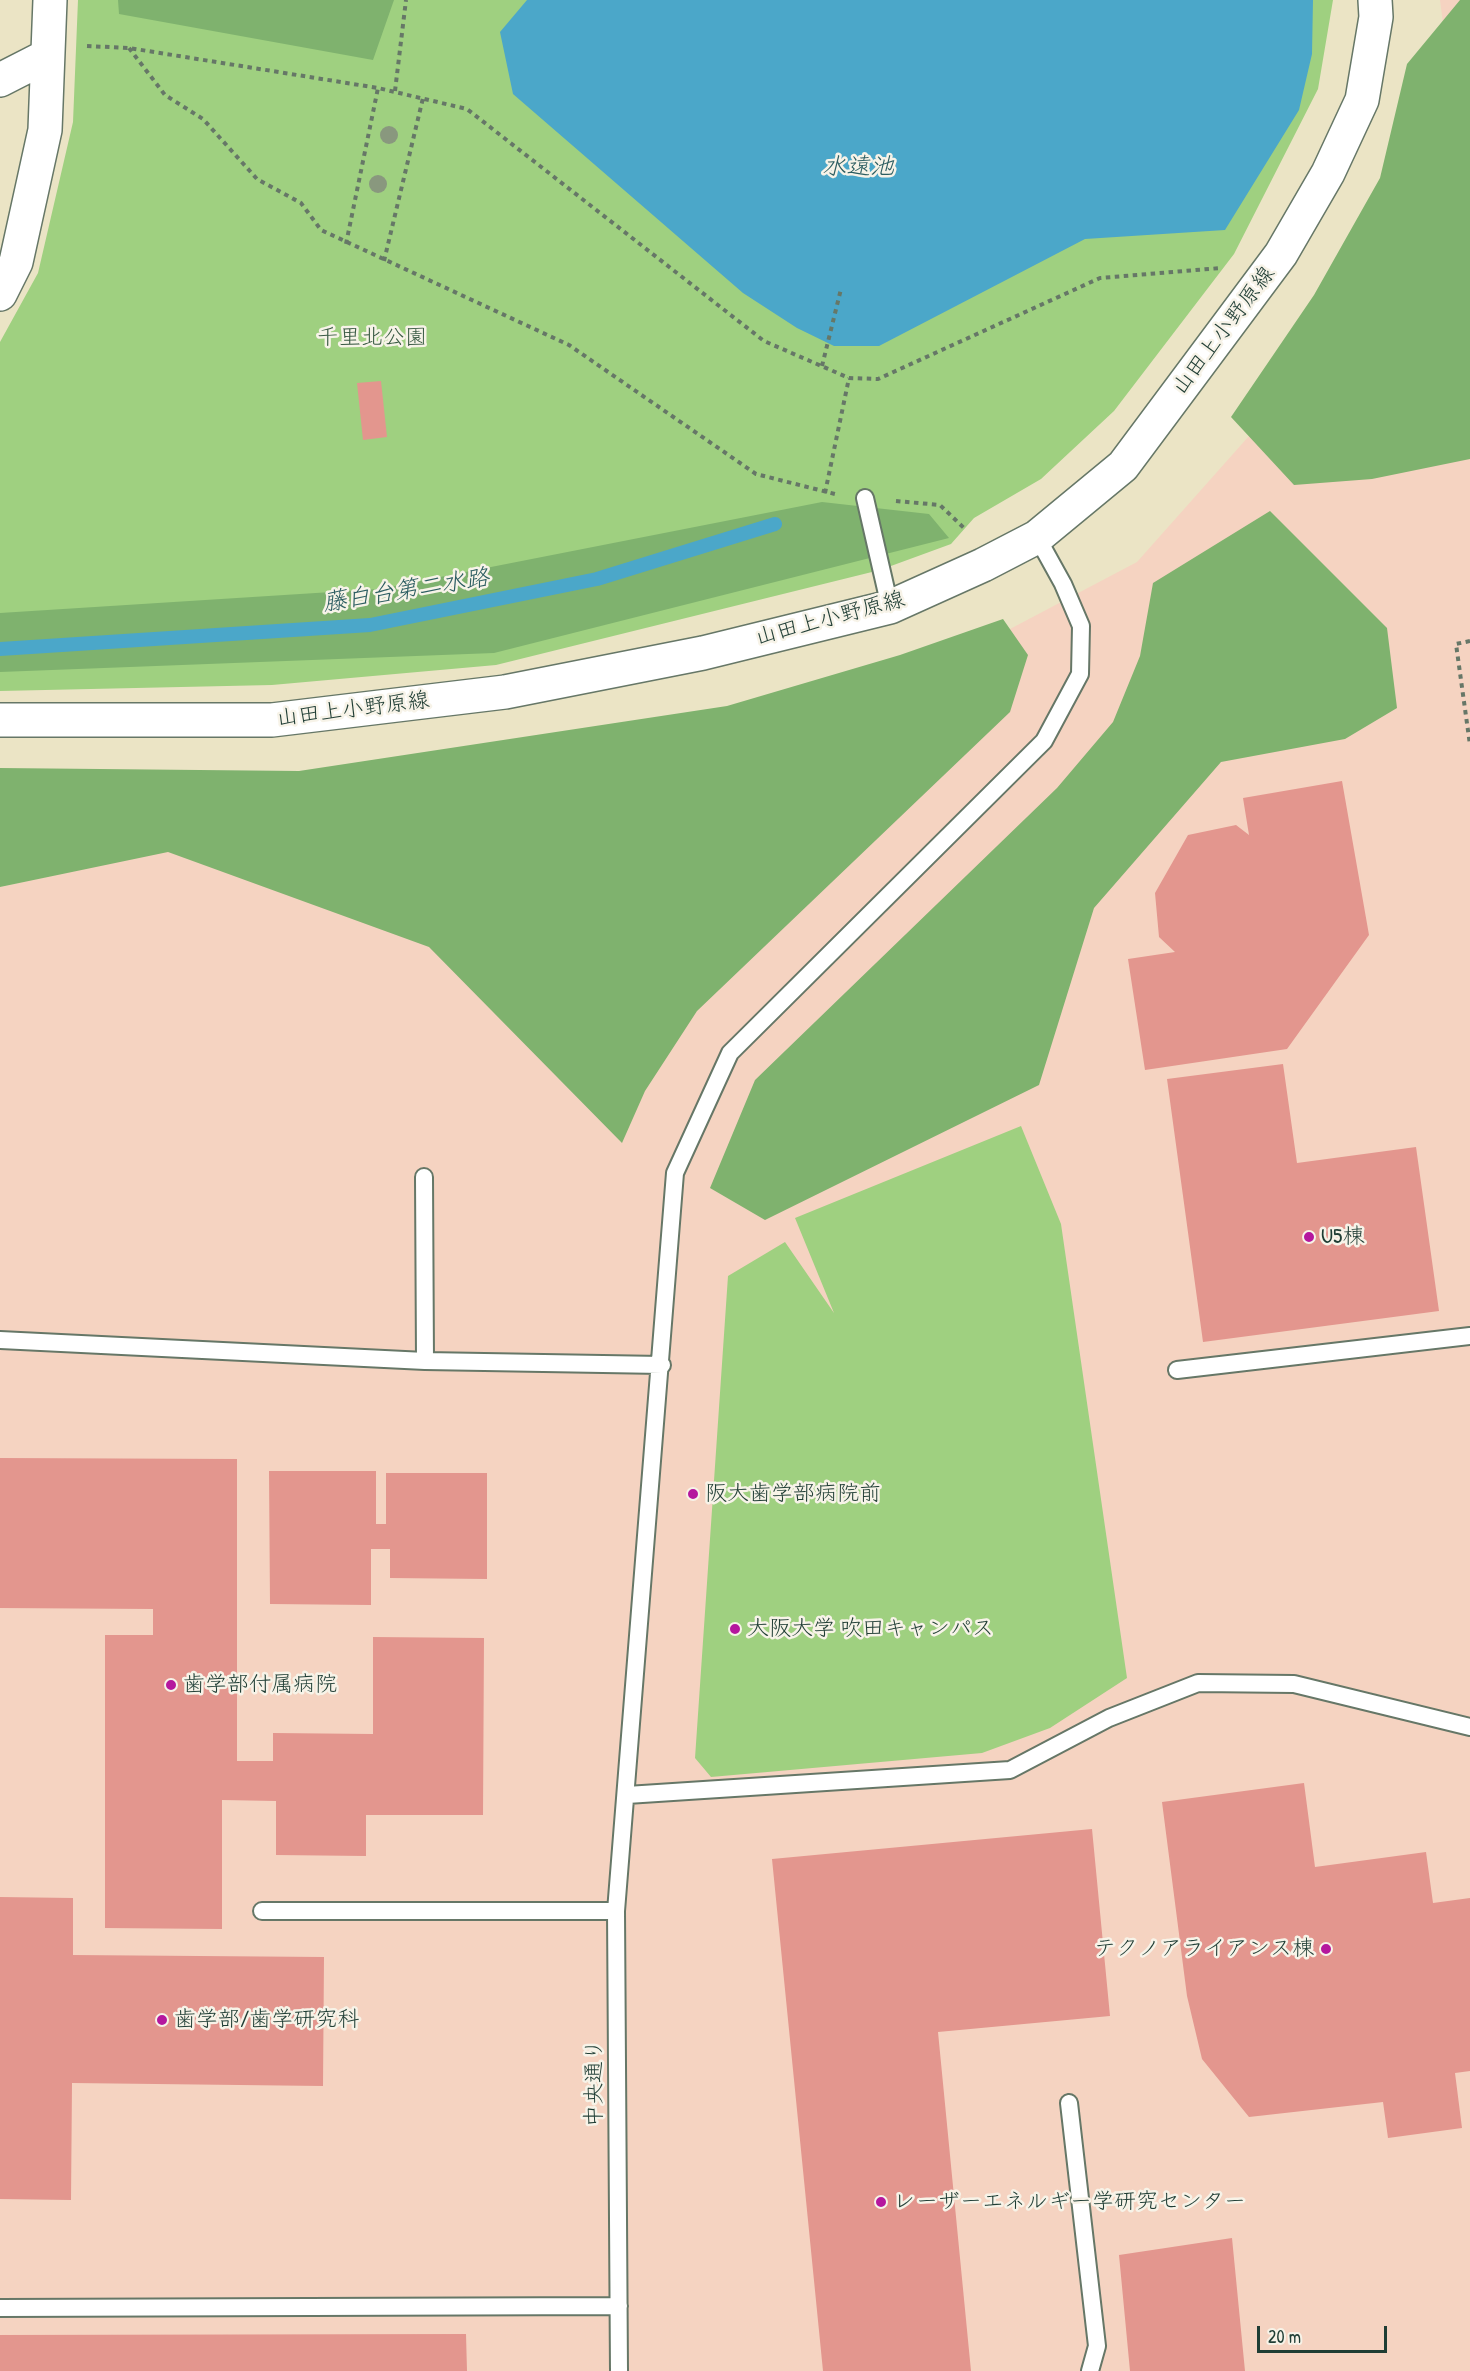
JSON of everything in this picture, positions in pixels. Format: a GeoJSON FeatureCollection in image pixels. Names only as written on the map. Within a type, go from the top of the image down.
{"type":"FeatureCollection","features":[{"type":"Feature","properties":{"kind":"main road"},"geometry":{"type":"LineString","coordinates":[[0,294],[16,262],[45,130],[50,0]]}},
{"type":"Feature","properties":{"kind":"main road","name":"山田上小野原線"},"geometry":{"type":"LineString","coordinates":[[0,720],[272,720],[493,694],[703,653],[890,607],[983,565],[1037,537],[1123,466],[1281,254],[1328,172],[1362,100],[1376,17],[1375,0]]}},
{"type":"Feature","properties":{"kind":"main road"},"geometry":{"type":"LineString","coordinates":[[0,80],[47,56]]}},
{"type":"Feature","properties":{"kind":"lane"},"geometry":{"type":"LineString","coordinates":[[865,498],[890,607]]}},
{"type":"Feature","properties":{"kind":"lane","name":"中央通り"},"geometry":{"type":"LineString","coordinates":[[619,2371],[616,1911],[662,1365],[675,1173],[730,1053],[1044,741],[1080,674],[1081,626],[1063,584],[1037,537]]}},
{"type":"Feature","properties":{"kind":"lane"},"geometry":{"type":"LineString","coordinates":[[424,1177],[425,1361]]}},
{"type":"Feature","properties":{"kind":"lane"},"geometry":{"type":"LineString","coordinates":[[1177,1370],[1470,1336]]}},
{"type":"Feature","properties":{"kind":"lane"},"geometry":{"type":"LineString","coordinates":[[0,1340],[425,1361],[662,1365]]}},
{"type":"Feature","properties":{"kind":"lane"},"geometry":{"type":"LineString","coordinates":[[627,1796],[1010,1770],[1109,1718],[1198,1683],[1294,1684],[1470,1727]]}},
{"type":"Feature","properties":{"kind":"lane"},"geometry":{"type":"LineString","coordinates":[[262,1911],[616,1911]]}},
{"type":"Feature","properties":{"kind":"lane"},"geometry":{"type":"LineString","coordinates":[[1069,2103],[1097,2346],[1090,2371]]}},
{"type":"Feature","properties":{"kind":"lane"},"geometry":{"type":"LineString","coordinates":[[0,2308],[619,2306]]}},
{"type":"Feature","properties":{"kind":"path"},"geometry":{"type":"LineString","coordinates":[[395,91],[406,0]]}},
{"type":"Feature","properties":{"kind":"path"},"geometry":{"type":"LineString","coordinates":[[47,56],[93,44],[129,48],[395,91],[467,109],[764,341],[849,378],[878,379],[1100,278],[1222,267]]}},
{"type":"Feature","properties":{"kind":"path"},"geometry":{"type":"LineString","coordinates":[[129,48],[165,95],[203,119],[257,179],[302,203],[321,230],[346,244],[569,345],[756,474],[825,493],[940,505],[968,533]]}},
{"type":"Feature","properties":{"kind":"path"},"geometry":{"type":"LineString","coordinates":[[346,244],[378,88]]}},
{"type":"Feature","properties":{"kind":"path"},"geometry":{"type":"LineString","coordinates":[[384,261],[423,98]]}},
{"type":"Feature","properties":{"kind":"path"},"geometry":{"type":"LineString","coordinates":[[822,366],[841,289]]}},
{"type":"Feature","properties":{"kind":"path"},"geometry":{"type":"LineString","coordinates":[[825,493],[849,378]]}},
{"type":"Feature","properties":{"kind":"path"},"geometry":{"type":"LineString","coordinates":[[1470,641],[1456,644],[1470,746]]}},
{"type":"Feature","properties":{"kind":"shaded area","name":"大阪大学 吹田キャンパス"},"geometry":{"type":"Polygon","coordinates":[[[1440,0],[1470,0],[1470,2371],[0,2371],[0,887],[883,696],[1137,562],[1281,400],[1450,78],[1440,0]]]}},
{"type":"Feature","properties":{"kind":"green space","name":"千里北公園"},"geometry":{"type":"Polygon","coordinates":[[[78,0],[1333,0],[1318,89],[1234,254],[1114,411],[1041,479],[974,518],[951,544],[880,570],[496,665],[272,685],[0,691],[0,342],[38,273],[73,122],[78,0]]]}},
{"type":"Feature","properties":{"kind":"green space"},"geometry":{"type":"Polygon","coordinates":[[[118,0],[394,0],[373,60],[119,14],[118,0]]]}},
{"type":"Feature","properties":{"kind":"green space"},"geometry":{"type":"Polygon","coordinates":[[[1460,0],[1470,0],[1470,459],[1372,479],[1294,485],[1231,417],[1314,295],[1380,178],[1407,64],[1460,0]]]}},
{"type":"Feature","properties":{"kind":"green space"},"geometry":{"type":"Polygon","coordinates":[[[822,502],[929,514],[949,538],[494,653],[0,672],[0,613],[379,589],[822,502]]]}},
{"type":"Feature","properties":{"kind":"green space"},"geometry":{"type":"Polygon","coordinates":[[[1270,511],[1387,628],[1397,708],[1345,739],[1221,762],[1094,908],[1039,1085],[765,1220],[710,1188],[755,1080],[1057,788],[1113,722],[1140,656],[1153,583],[1270,511]]]}},
{"type":"Feature","properties":{"kind":"green space"},"geometry":{"type":"Polygon","coordinates":[[[1003,619],[1028,655],[1010,712],[697,1011],[645,1091],[622,1143],[429,947],[168,852],[0,887],[0,768],[299,771],[727,706],[900,655],[1003,619]]]}},
{"type":"Feature","properties":{"kind":"green space"},"geometry":{"type":"Polygon","coordinates":[[[1021,1126],[1061,1224],[1127,1678],[1050,1728],[982,1753],[711,1777],[695,1758],[728,1276],[785,1242],[834,1313],[795,1218],[1021,1126]]]}},
{"type":"Feature","properties":{"kind":"water","name":"水遠池"},"geometry":{"type":"Polygon","coordinates":[[[527,0],[1313,0],[1312,54],[1299,110],[1225,230],[1085,239],[879,346],[834,346],[797,328],[743,293],[513,94],[500,32],[527,0]]]}},
{"type":"Feature","properties":{"kind":"building"},"geometry":{"type":"Polygon","coordinates":[[[381,381],[387,437],[363,440],[357,383],[381,381]]]}},
{"type":"Feature","properties":{"kind":"building"},"geometry":{"type":"Polygon","coordinates":[[[1342,781],[1369,935],[1287,1049],[1145,1070],[1128,959],[1175,952],[1159,937],[1155,893],[1188,835],[1236,825],[1249,835],[1243,798],[1342,781]]]}},
{"type":"Feature","properties":{"kind":"building","name":"U5棟"},"geometry":{"type":"Polygon","coordinates":[[[1283,1064],[1297,1163],[1416,1147],[1439,1311],[1203,1342],[1167,1079],[1283,1064]]]}},
{"type":"Feature","properties":{"kind":"building","name":"歯学部付属病院"},"geometry":{"type":"Polygon","coordinates":[[[0,1458],[237,1459],[237,1761],[273,1761],[273,1733],[373,1734],[373,1637],[484,1638],[483,1815],[366,1815],[366,1856],[276,1855],[276,1801],[222,1800],[222,1929],[105,1928],[105,1635],[153,1635],[153,1609],[0,1608],[0,1458]]]}},
{"type":"Feature","properties":{"kind":"building"},"geometry":{"type":"Polygon","coordinates":[[[269,1471],[376,1471],[376,1524],[386,1524],[386,1473],[487,1473],[487,1579],[390,1578],[390,1549],[371,1549],[371,1605],[270,1604],[269,1471]]]}},
{"type":"Feature","properties":{"kind":"building","name":"テクノアライアンス棟"},"geometry":{"type":"Polygon","coordinates":[[[1304,1783],[1315,1867],[1426,1852],[1433,1903],[1470,1898],[1470,2071],[1455,2073],[1462,2128],[1388,2138],[1383,2102],[1249,2117],[1202,2059],[1187,1996],[1162,1802],[1304,1783]]]}},
{"type":"Feature","properties":{"kind":"building","name":"レーザーエネルギー学研究センター"},"geometry":{"type":"Polygon","coordinates":[[[1092,1829],[1110,2016],[938,2032],[971,2371],[823,2371],[772,1859],[1092,1829]]]}},
{"type":"Feature","properties":{"kind":"building","name":"歯学部/歯学研究科"},"geometry":{"type":"Polygon","coordinates":[[[0,1897],[73,1898],[73,1955],[324,1957],[323,2086],[72,2083],[71,2200],[0,2199],[0,1897]]]}},
{"type":"Feature","properties":{"kind":"building"},"geometry":{"type":"Polygon","coordinates":[[[1232,2238],[1245,2371],[1130,2371],[1119,2255],[1232,2238]]]}},
{"type":"Feature","properties":{"kind":"building"},"geometry":{"type":"Polygon","coordinates":[[[466,2334],[467,2371],[0,2371],[0,2335],[466,2334]]]}},
{"type":"Feature","properties":{"kind":"waterway","name":"藤白台第二水路"},"geometry":{"type":"LineString","coordinates":[[0,649],[370,625],[597,579],[775,524]]}},
{"type":"Feature","properties":{"kind":"place","name":"U5棟"},"geometry":{"type":"Point","coordinates":[1309,1237]}},
{"type":"Feature","properties":{"kind":"place","name":"阪大歯学部病院前"},"geometry":{"type":"Point","coordinates":[693,1494]}},
{"type":"Feature","properties":{"kind":"place","name":"大阪大学 吹田キャンパス"},"geometry":{"type":"Point","coordinates":[735,1629]}},
{"type":"Feature","properties":{"kind":"place","name":"歯学部付属病院"},"geometry":{"type":"Point","coordinates":[171,1685]}},
{"type":"Feature","properties":{"kind":"place","name":"テクノアライアンス棟"},"geometry":{"type":"Point","coordinates":[1326,1949]}},
{"type":"Feature","properties":{"kind":"place","name":"歯学部/歯学研究科"},"geometry":{"type":"Point","coordinates":[162,2020]}},
{"type":"Feature","properties":{"kind":"place","name":"レーザーエネルギー学研究センター"},"geometry":{"type":"Point","coordinates":[881,2202]}}]}
